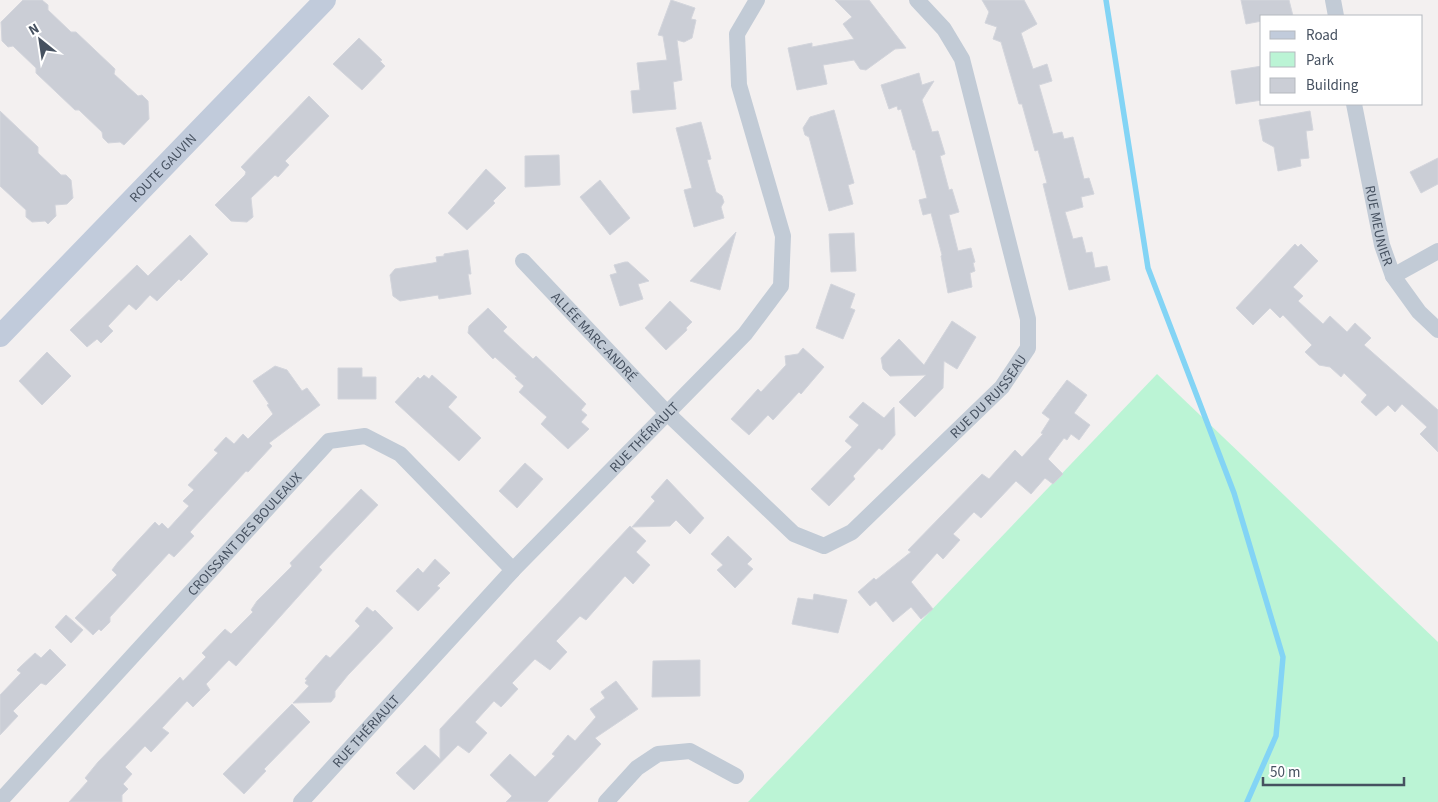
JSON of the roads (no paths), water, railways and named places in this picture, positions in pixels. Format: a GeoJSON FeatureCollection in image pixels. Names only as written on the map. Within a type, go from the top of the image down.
{"type":"FeatureCollection","features":[{"type":"Feature","properties":{"kind":"street","name":"ROUTE GAUVIN"},"geometry":{"type":"LineString","coordinates":[[0,336],[325,0]]}},
{"type":"Feature","properties":{"kind":"street","name":"RUE THÉRIAULT"},"geometry":{"type":"LineString","coordinates":[[301,802],[513,570],[666,412],[745,334],[781,286],[783,236],[739,86],[737,34],[757,0]]}},
{"type":"Feature","properties":{"kind":"street","name":"RUE DU RUISSEAU"},"geometry":{"type":"LineString","coordinates":[[666,412],[794,534],[824,546],[852,532],[981,407],[1002,386],[1028,348],[1028,319],[962,59],[944,29],[917,0]]}},
{"type":"Feature","properties":{"kind":"street"},"geometry":{"type":"LineString","coordinates":[[1333,0],[1336,15]]}},
{"type":"Feature","properties":{"kind":"street","name":"RUE MEUNIER"},"geometry":{"type":"LineString","coordinates":[[1354,105],[1382,245],[1393,276],[1419,312],[1438,330]]}},
{"type":"Feature","properties":{"kind":"street"},"geometry":{"type":"LineString","coordinates":[[1393,276],[1438,251]]}},
{"type":"Feature","properties":{"kind":"street","name":"ALLÉE MARC-ANDRÉ"},"geometry":{"type":"LineString","coordinates":[[523,261],[666,412]]}},
{"type":"Feature","properties":{"kind":"street","name":"CROISSANT DES BOULEAUX"},"geometry":{"type":"LineString","coordinates":[[0,801],[329,441],[365,436],[400,454],[513,570]]}},
{"type":"Feature","properties":{"kind":"street"},"geometry":{"type":"LineString","coordinates":[[606,802],[637,768],[658,754],[690,751],[736,776]]}},
{"type":"Feature","properties":{"kind":"waterway"},"geometry":{"type":"LineString","coordinates":[[1106,0],[1148,268],[1234,493],[1283,657],[1276,736],[1247,802]]}}]}
